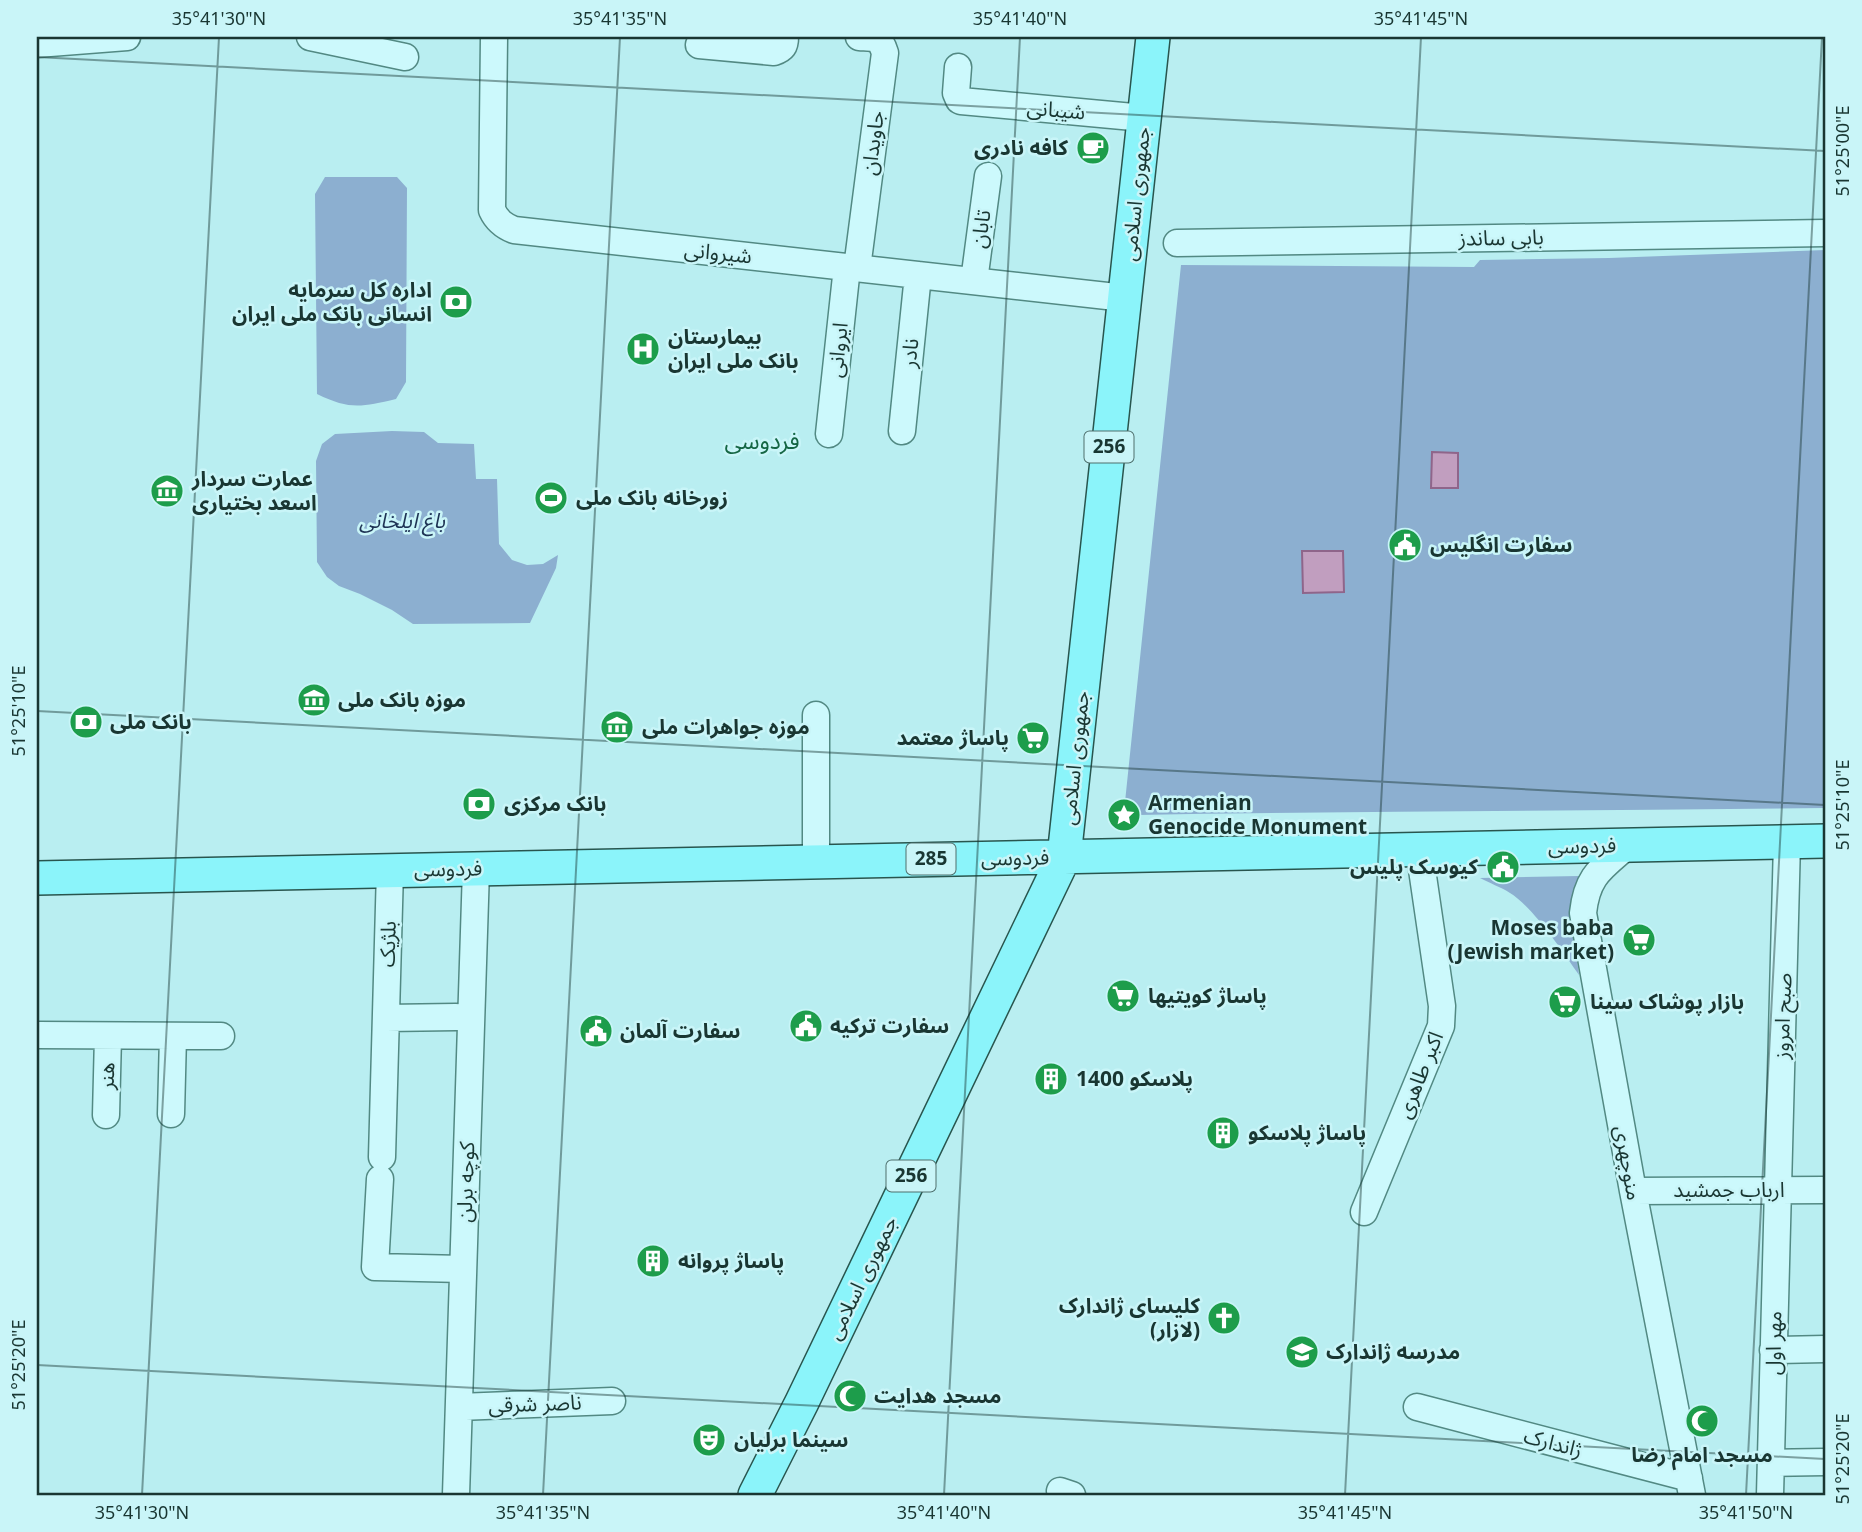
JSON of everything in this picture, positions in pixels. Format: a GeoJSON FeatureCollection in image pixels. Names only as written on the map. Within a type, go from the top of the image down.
{"type":"FeatureCollection","features":[{"type":"Feature","properties":{"kind":"main road","name":"جمهوری اسلامی"},"geometry":{"type":"LineString","coordinates":[[755,1495],[1065,857],[1153,37]]}},
{"type":"Feature","properties":{"kind":"main road","name":"فردوسی"},"geometry":{"type":"LineString","coordinates":[[37,878],[1825,841]]}},
{"type":"Feature","properties":{"kind":"street"},"geometry":{"type":"LineString","coordinates":[[37,44],[127,37]]}},
{"type":"Feature","properties":{"kind":"street"},"geometry":{"type":"LineString","coordinates":[[310,37],[405,57]]}},
{"type":"Feature","properties":{"kind":"street","name":"شیروانی"},"geometry":{"type":"LineString","coordinates":[[494,37],[492,210],[499,222],[514,230],[1125,298]]}},
{"type":"Feature","properties":{"kind":"street"},"geometry":{"type":"LineString","coordinates":[[699,45],[775,52],[785,45],[785,37]]}},
{"type":"Feature","properties":{"kind":"street","name":"جاویدان"},"geometry":{"type":"LineString","coordinates":[[852,267],[885,53],[877,38],[859,37]]}},
{"type":"Feature","properties":{"kind":"street","name":"شیبانی"},"geometry":{"type":"LineString","coordinates":[[957,67],[959,100],[1144,118]]}},
{"type":"Feature","properties":{"kind":"street","name":"تابان"},"geometry":{"type":"LineString","coordinates":[[974,281],[988,176]]}},
{"type":"Feature","properties":{"kind":"street","name":"بابی ساندز"},"geometry":{"type":"LineString","coordinates":[[1177,243],[1825,233]]}},
{"type":"Feature","properties":{"kind":"street","name":"ایروانی"},"geometry":{"type":"LineString","coordinates":[[829,434],[852,267]]}},
{"type":"Feature","properties":{"kind":"street","name":"نادر"},"geometry":{"type":"LineString","coordinates":[[902,431],[918,275]]}},
{"type":"Feature","properties":{"kind":"street"},"geometry":{"type":"LineString","coordinates":[[816,715],[816,862]]}},
{"type":"Feature","properties":{"kind":"street","name":"صبح امروز"},"geometry":{"type":"LineString","coordinates":[[1778,1190],[1787,842]]}},
{"type":"Feature","properties":{"kind":"street","name":"منوچهری"},"geometry":{"type":"LineString","coordinates":[[1628,845],[1597,873],[1590,883],[1583,912],[1633,1191],[1691,1487]]}},
{"type":"Feature","properties":{"kind":"street","name":"اکبر طاهری"},"geometry":{"type":"LineString","coordinates":[[1364,1212],[1441,1026],[1442,1006],[1419,849]]}},
{"type":"Feature","properties":{"kind":"street","name":"کوچه برلن"},"geometry":{"type":"LineString","coordinates":[[456,1495],[476,869]]}},
{"type":"Feature","properties":{"kind":"street","name":"بلژیک"},"geometry":{"type":"LineString","coordinates":[[390,870],[382,1030],[381,1168],[375,1267],[463,1269]]}},
{"type":"Feature","properties":{"kind":"street"},"geometry":{"type":"LineString","coordinates":[[382,1030],[456,1017]]}},
{"type":"Feature","properties":{"kind":"street","name":"هنر"},"geometry":{"type":"LineString","coordinates":[[37,1035],[221,1035]]}},
{"type":"Feature","properties":{"kind":"street","name":"هنر"},"geometry":{"type":"LineString","coordinates":[[106,1115],[108,1036]]}},
{"type":"Feature","properties":{"kind":"street"},"geometry":{"type":"LineString","coordinates":[[170,1114],[173,1036]]}},
{"type":"Feature","properties":{"kind":"street","name":"مهر اول"},"geometry":{"type":"LineString","coordinates":[[1770,1495],[1778,1190]]}},
{"type":"Feature","properties":{"kind":"street","name":"ارباب جمشید"},"geometry":{"type":"LineString","coordinates":[[1633,1191],[1825,1190]]}},
{"type":"Feature","properties":{"kind":"street"},"geometry":{"type":"LineString","coordinates":[[1773,1350],[1825,1349]]}},
{"type":"Feature","properties":{"kind":"street","name":"ناصر شرقی"},"geometry":{"type":"LineString","coordinates":[[459,1407],[612,1401]]}},
{"type":"Feature","properties":{"kind":"street","name":"ژاندارک"},"geometry":{"type":"LineString","coordinates":[[1417,1407],[1691,1487]]}},
{"type":"Feature","properties":{"kind":"street"},"geometry":{"type":"LineString","coordinates":[[1771,1463],[1825,1462]]}},
{"type":"Feature","properties":{"kind":"green space"},"geometry":{"type":"Polygon","coordinates":[[[325,177],[397,177],[407,188],[406,382],[396,399],[356,406],[338,403],[317,394],[315,194],[325,177]]]}},
{"type":"Feature","properties":{"kind":"green space"},"geometry":{"type":"Polygon","coordinates":[[[1825,250],[1825,808],[1138,815],[1125,802],[1181,265],[1474,267],[1480,260],[1825,250]]]}},
{"type":"Feature","properties":{"kind":"green space","name":"باغ ایلخانی"},"geometry":{"type":"Polygon","coordinates":[[[424,432],[438,443],[474,444],[476,479],[497,479],[499,544],[512,560],[527,565],[543,564],[558,555],[556,568],[530,623],[413,624],[392,610],[339,586],[327,577],[317,562],[316,461],[322,444],[335,434],[424,432]]]}},
{"type":"Feature","properties":{"kind":"green space"},"geometry":{"type":"Polygon","coordinates":[[[1579,876],[1570,907],[1579,975],[1528,908],[1510,893],[1480,878],[1579,876]]]}},
{"type":"Feature","properties":{"kind":"shaded area"},"geometry":{"type":"Polygon","coordinates":[[[1432,452],[1458,453],[1458,488],[1431,488],[1432,452]]]}},
{"type":"Feature","properties":{"kind":"shaded area"},"geometry":{"type":"Polygon","coordinates":[[[1302,551],[1343,551],[1344,592],[1303,593],[1302,551]]]}},
{"type":"Feature","properties":{"kind":"place","name":"کافه نادری"},"geometry":{"type":"Point","coordinates":[1093,148]}},
{"type":"Feature","properties":{"kind":"place","name":"اداره کل سرمایه انسانی بانک ملی ایران"},"geometry":{"type":"Point","coordinates":[456,302]}},
{"type":"Feature","properties":{"kind":"place","name":"بیمارستان بانک ملی ایران"},"geometry":{"type":"Point","coordinates":[643,349]}},
{"type":"Feature","properties":{"kind":"place","name":"عمارت سردار اسعد بختیاری"},"geometry":{"type":"Point","coordinates":[167,491]}},
{"type":"Feature","properties":{"kind":"place","name":"زورخانه بانک ملی"},"geometry":{"type":"Point","coordinates":[551,498]}},
{"type":"Feature","properties":{"kind":"place","name":"سفارت انگلیس"},"geometry":{"type":"Point","coordinates":[1405,545]}},
{"type":"Feature","properties":{"kind":"place","name":"موزه بانک ملی"},"geometry":{"type":"Point","coordinates":[314,700]}},
{"type":"Feature","properties":{"kind":"place","name":"بانک ملی"},"geometry":{"type":"Point","coordinates":[86,722]}},
{"type":"Feature","properties":{"kind":"place","name":"موزه جواهرات ملی"},"geometry":{"type":"Point","coordinates":[617,727]}},
{"type":"Feature","properties":{"kind":"place","name":"پاساژ معتمد"},"geometry":{"type":"Point","coordinates":[1033,738]}},
{"type":"Feature","properties":{"kind":"place","name":"بانک مرکزی"},"geometry":{"type":"Point","coordinates":[479,804]}},
{"type":"Feature","properties":{"kind":"place","name":"Armenian Genocide Monument"},"geometry":{"type":"Point","coordinates":[1124,815]}},
{"type":"Feature","properties":{"kind":"place","name":"کیوسک پلیس"},"geometry":{"type":"Point","coordinates":[1503,867]}},
{"type":"Feature","properties":{"kind":"place","name":"Moses baba (Jewish market)"},"geometry":{"type":"Point","coordinates":[1639,940]}},
{"type":"Feature","properties":{"kind":"place","name":"پاساژ کویتیها"},"geometry":{"type":"Point","coordinates":[1123,996]}},
{"type":"Feature","properties":{"kind":"place","name":"بازار پوشاک سینا"},"geometry":{"type":"Point","coordinates":[1565,1002]}},
{"type":"Feature","properties":{"kind":"place","name":"سفارت ترکیه"},"geometry":{"type":"Point","coordinates":[806,1026]}},
{"type":"Feature","properties":{"kind":"place","name":"سفارت آلمان"},"geometry":{"type":"Point","coordinates":[596,1031]}},
{"type":"Feature","properties":{"kind":"place","name":"پلاسکو 1400"},"geometry":{"type":"Point","coordinates":[1051,1079]}},
{"type":"Feature","properties":{"kind":"place","name":"پاساژ پلاسکو"},"geometry":{"type":"Point","coordinates":[1223,1133]}},
{"type":"Feature","properties":{"kind":"place","name":"پاساژ پروانه"},"geometry":{"type":"Point","coordinates":[653,1261]}},
{"type":"Feature","properties":{"kind":"place","name":"کلیسای ژاندارک (لازار)"},"geometry":{"type":"Point","coordinates":[1224,1318]}},
{"type":"Feature","properties":{"kind":"place","name":"مدرسه ژاندارک"},"geometry":{"type":"Point","coordinates":[1302,1352]}},
{"type":"Feature","properties":{"kind":"place","name":"مسجد هدایت"},"geometry":{"type":"Point","coordinates":[850,1396]}},
{"type":"Feature","properties":{"kind":"place","name":"مسجد امام رضا"},"geometry":{"type":"Point","coordinates":[1702,1421]}},
{"type":"Feature","properties":{"kind":"place","name":"سینما برلیان"},"geometry":{"type":"Point","coordinates":[709,1440]}},
{"type":"Feature","properties":{"kind":"district","name":"فردوسی"},"geometry":{"type":"Point","coordinates":[762,441]}}]}
